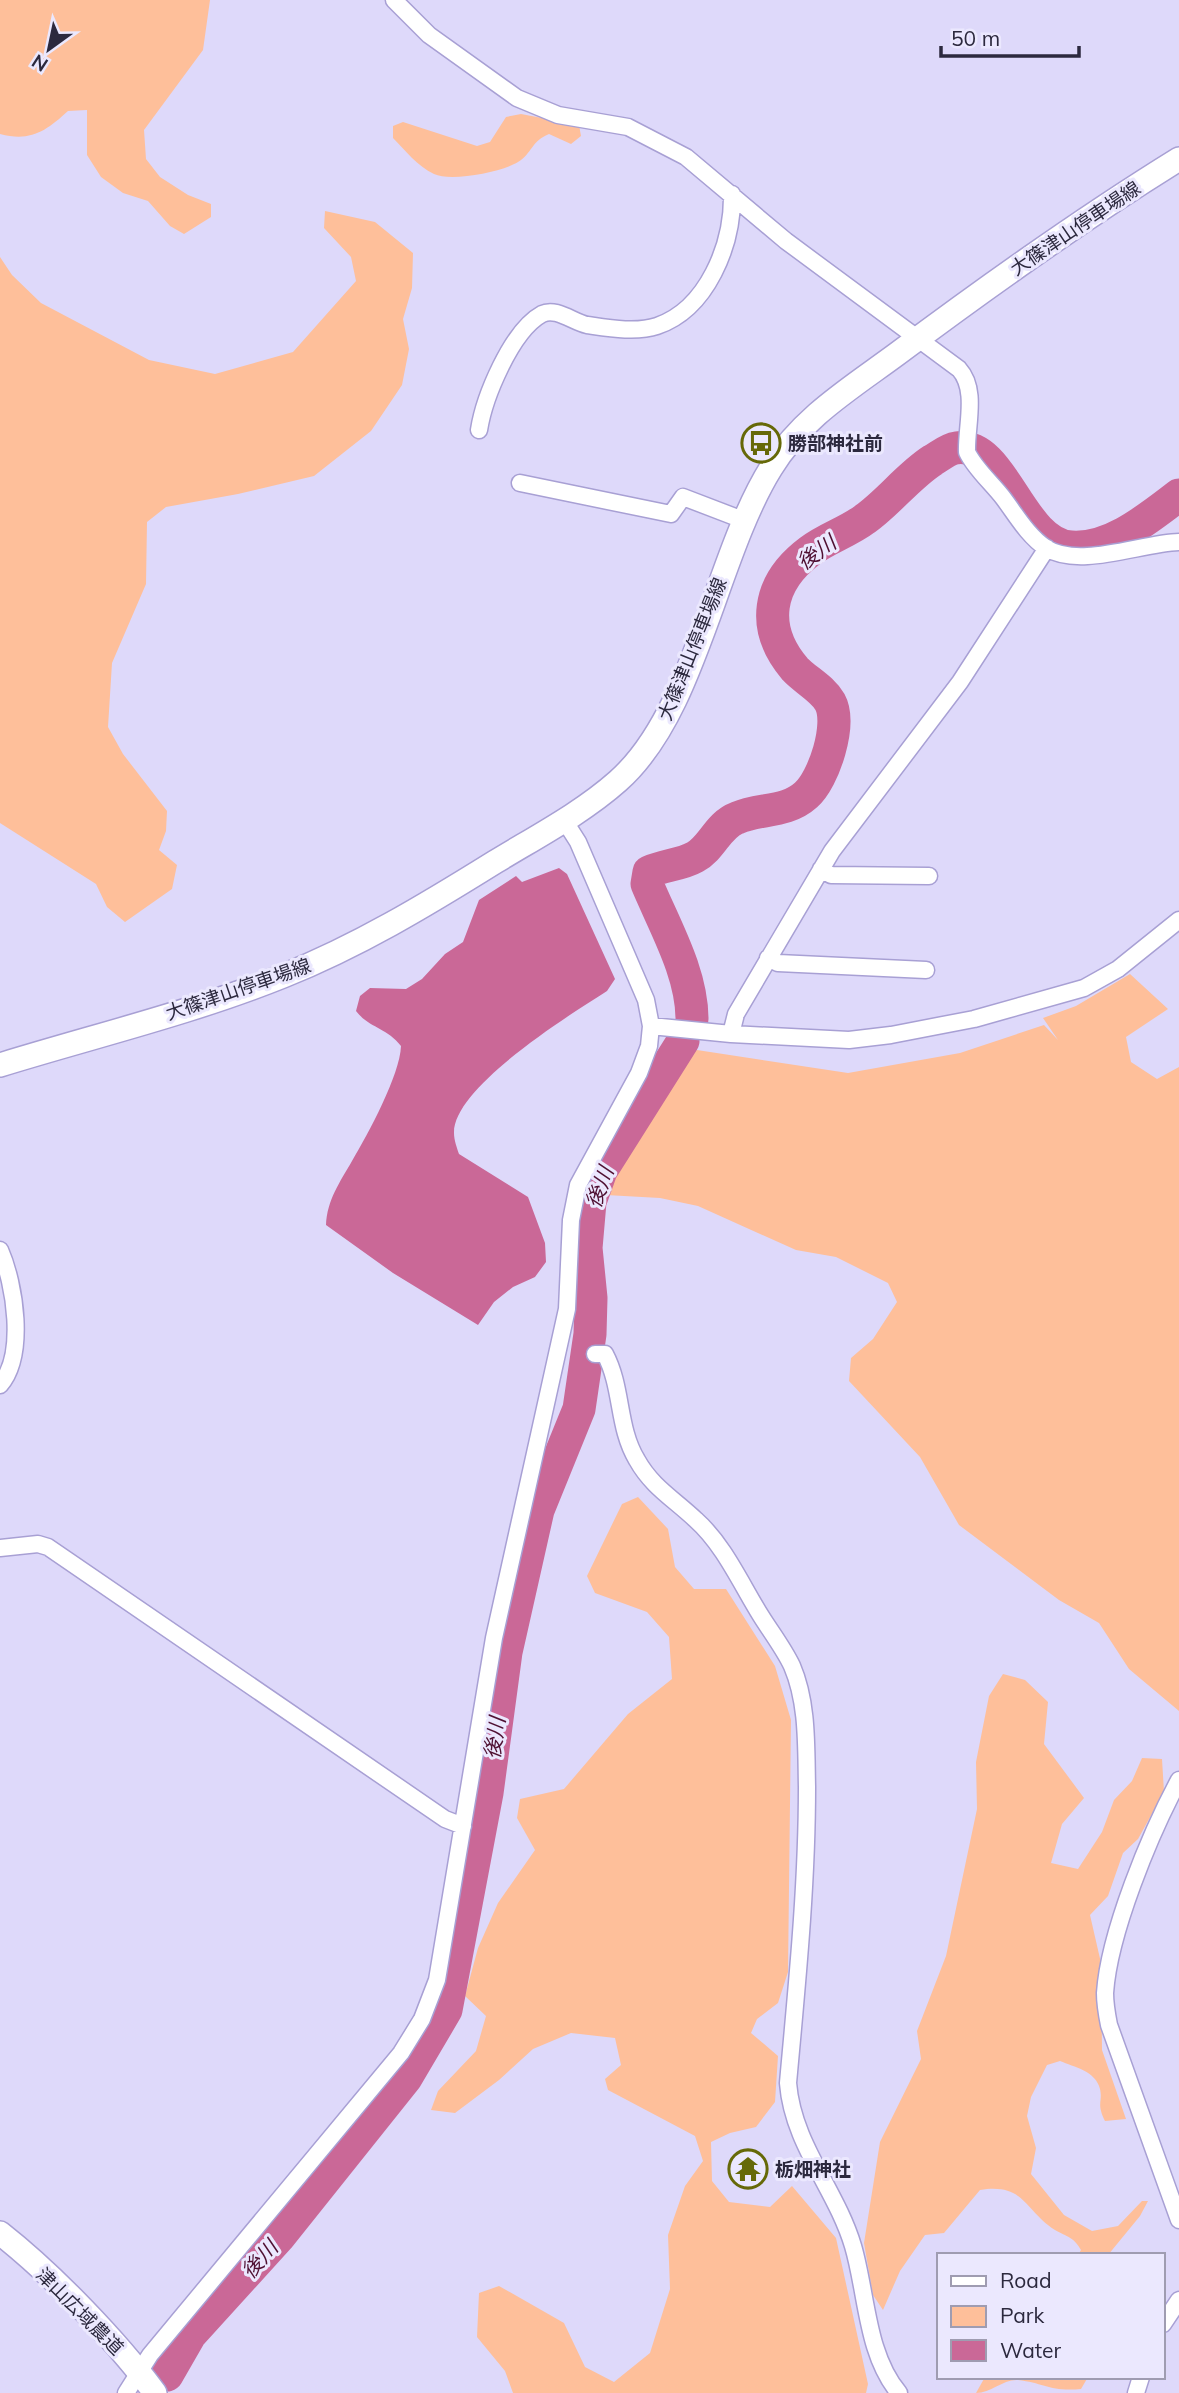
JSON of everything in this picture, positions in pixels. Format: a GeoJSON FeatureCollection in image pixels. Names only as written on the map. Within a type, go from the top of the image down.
{"type":"FeatureCollection","features":[{"type":"Feature","properties":{"kind":"main road","name":"大篠津山停車場線"},"geometry":{"type":"LineString","coordinates":[[0,1065],[281,977],[346,949],[406,916],[564,820],[619,780],[647,748],[678,692],[743,520],[768,472],[803,425],[1008,273],[1179,159]]}},
{"type":"Feature","properties":{"kind":"main road","name":"津山広域農道"},"geometry":{"type":"LineString","coordinates":[[0,2233],[81,2310],[139,2370],[155,2393]]}},
{"type":"Feature","properties":{"kind":"street"},"geometry":{"type":"LineString","coordinates":[[394,0],[429,35],[517,98],[558,115],[628,127],[686,158],[786,241],[966,377],[969,388],[966,447],[1024,526],[1047,548],[1071,556],[1099,555],[1142,545],[1179,542]]}},
{"type":"Feature","properties":{"kind":"street"},"geometry":{"type":"LineString","coordinates":[[479,430],[491,389],[514,344],[523,331],[542,314],[554,313],[584,324],[637,329],[655,327],[676,317],[711,279],[727,229],[732,194]]}},
{"type":"Feature","properties":{"kind":"street"},"geometry":{"type":"LineString","coordinates":[[520,483],[671,514],[683,497],[743,520]]}},
{"type":"Feature","properties":{"kind":"street"},"geometry":{"type":"LineString","coordinates":[[731,1034],[736,1014],[821,869],[871,797],[960,682],[1047,548]]}},
{"type":"Feature","properties":{"kind":"street"},"geometry":{"type":"LineString","coordinates":[[126,2393],[139,2370],[401,2053],[422,2019],[437,1980],[494,1638],[567,1310],[571,1220],[578,1185],[639,1073],[649,1046],[651,1026],[646,1000],[578,842],[564,820]]}},
{"type":"Feature","properties":{"kind":"street"},"geometry":{"type":"LineString","coordinates":[[821,869],[831,875],[929,876]]}},
{"type":"Feature","properties":{"kind":"street"},"geometry":{"type":"LineString","coordinates":[[651,1026],[731,1034],[849,1040],[891,1035],[986,1016],[1084,989],[1118,969],[1179,920]]}},
{"type":"Feature","properties":{"kind":"street"},"geometry":{"type":"LineString","coordinates":[[768,958],[778,963],[926,970]]}},
{"type":"Feature","properties":{"kind":"street"},"geometry":{"type":"LineString","coordinates":[[0,1250],[12,1285],[15,1354],[9,1373],[0,1385]]}},
{"type":"Feature","properties":{"kind":"street"},"geometry":{"type":"LineString","coordinates":[[595,1354],[605,1354],[611,1365],[619,1388],[625,1431],[635,1457],[649,1481],[696,1520],[713,1539],[792,1666],[801,1696],[806,1741],[807,1809],[803,1933],[788,2083],[790,2108],[799,2135],[838,2210],[853,2246],[861,2290],[879,2356],[899,2393]]}},
{"type":"Feature","properties":{"kind":"street"},"geometry":{"type":"LineString","coordinates":[[0,1548],[37,1544],[48,1547],[445,1819],[463,1826]]}},
{"type":"Feature","properties":{"kind":"street"},"geometry":{"type":"LineString","coordinates":[[1179,1780],[1130,1893],[1111,1955],[1105,1995],[1108,2025],[1179,2220]]}},
{"type":"Feature","properties":{"kind":"street"},"geometry":{"type":"LineString","coordinates":[[1165,2321],[1179,2300]]}},
{"type":"Feature","properties":{"kind":"green space"},"geometry":{"type":"Polygon","coordinates":[[[0,0],[210,0],[203,50],[144,130],[146,159],[160,177],[188,195],[211,204],[211,217],[184,234],[170,226],[148,201],[123,193],[101,177],[87,155],[87,110],[68,111],[45,129],[29,136],[0,134],[0,0]]]}},
{"type":"Feature","properties":{"kind":"green space"},"geometry":{"type":"Polygon","coordinates":[[[521,114],[579,125],[581,136],[571,144],[549,134],[539,140],[523,159],[510,166],[476,175],[452,177],[428,171],[393,138],[393,126],[403,122],[477,146],[490,142],[506,117],[521,114]]]}},
{"type":"Feature","properties":{"kind":"green space"},"geometry":{"type":"Polygon","coordinates":[[[325,211],[375,222],[413,253],[412,288],[403,319],[409,349],[402,385],[371,431],[314,476],[166,507],[147,522],[146,584],[112,663],[108,727],[123,754],[167,811],[166,831],[159,850],[177,865],[172,889],[125,922],[107,907],[96,884],[0,823],[0,257],[12,275],[41,303],[149,360],[215,374],[293,352],[356,281],[351,257],[324,228],[325,211]]]}},
{"type":"Feature","properties":{"kind":"green space"},"geometry":{"type":"Polygon","coordinates":[[[1130,974],[1168,1009],[1126,1037],[1131,1062],[1157,1079],[1179,1067],[1179,1711],[1129,1669],[1099,1623],[1059,1600],[959,1525],[920,1457],[849,1381],[851,1358],[873,1339],[897,1302],[888,1283],[836,1257],[796,1250],[698,1206],[660,1198],[606,1195],[606,1176],[632,1130],[678,1062],[697,1050],[848,1073],[960,1053],[1044,1025],[1058,1040],[1043,1018],[1076,1006],[1130,974]]]}},
{"type":"Feature","properties":{"kind":"green space"},"geometry":{"type":"Polygon","coordinates":[[[638,1497],[668,1529],[675,1567],[694,1589],[726,1589],[775,1666],[791,1720],[788,1972],[778,2003],[757,2019],[751,2033],[778,2056],[775,2102],[756,2127],[730,2133],[711,2142],[712,2181],[729,2202],[770,2207],[792,2186],[836,2238],[868,2384],[866,2393],[513,2393],[505,2371],[477,2337],[479,2293],[499,2286],[564,2323],[585,2367],[614,2382],[650,2353],[670,2289],[668,2235],[685,2186],[703,2161],[695,2136],[608,2090],[605,2079],[621,2065],[615,2038],[571,2033],[533,2049],[499,2080],[455,2113],[431,2110],[438,2091],[476,2051],[486,2016],[465,1996],[478,1948],[498,1903],[535,1850],[517,1818],[520,1799],[564,1789],[628,1714],[672,1679],[669,1637],[647,1612],[595,1593],[587,1576],[622,1504],[638,1497]]]}},
{"type":"Feature","properties":{"kind":"green space"},"geometry":{"type":"Polygon","coordinates":[[[1003,1674],[1025,1680],[1048,1702],[1044,1744],[1084,1798],[1062,1824],[1051,1863],[1078,1869],[1102,1832],[1114,1800],[1132,1781],[1142,1758],[1162,1759],[1164,1792],[1138,1839],[1123,1853],[1108,1896],[1090,1915],[1101,1963],[1102,2050],[1126,2119],[1105,2121],[1100,2106],[1101,2093],[1098,2083],[1084,2071],[1060,2061],[1047,2065],[1031,2097],[1027,2116],[1036,2148],[1031,2174],[1064,2215],[1092,2231],[1118,2226],[1142,2201],[1148,2201],[1140,2216],[1110,2253],[1079,2253],[1081,2250],[1076,2242],[1055,2230],[1015,2194],[1006,2190],[980,2190],[944,2233],[925,2235],[900,2271],[883,2310],[873,2295],[864,2243],[880,2142],[921,2059],[917,2031],[946,1956],[977,1809],[976,1762],[989,1696],[1003,1674]]]}},
{"type":"Feature","properties":{"kind":"green space"},"geometry":{"type":"Polygon","coordinates":[[[984,2379],[1087,2379],[1081,2389],[1055,2388],[1013,2380],[976,2393],[984,2379]]]}},
{"type":"Feature","properties":{"kind":"water"},"geometry":{"type":"Polygon","coordinates":[[[559,868],[567,874],[615,979],[607,991],[543,1034],[492,1074],[472,1095],[459,1115],[454,1133],[459,1154],[528,1197],[545,1243],[546,1262],[535,1277],[513,1287],[494,1302],[478,1325],[393,1273],[326,1225],[335,1191],[389,1088],[401,1046],[356,1011],[360,996],[370,988],[406,989],[422,979],[445,954],[463,942],[479,900],[516,876],[522,882],[559,868]]]}},
{"type":"Feature","properties":{"kind":"waterway","name":"後川"},"geometry":{"type":"LineString","coordinates":[[692,1019],[683,967],[647,884],[649,872],[695,857],[730,821],[798,801],[819,777],[829,751],[834,724],[833,712],[827,697],[795,669],[784,653],[773,622],[777,592],[796,564],[817,546],[865,519],[924,466],[956,448],[973,450],[987,460],[1038,529],[1053,541],[1071,547],[1086,547],[1115,538],[1143,522],[1179,495]]}},
{"type":"Feature","properties":{"kind":"waterway","name":"後川"},"geometry":{"type":"LineString","coordinates":[[167,2375],[190,2335],[279,2237],[406,2078],[446,2010],[487,1793],[506,1652],[538,1510],[579,1409],[590,1334],[591,1298],[586,1248],[590,1202],[601,1171],[683,1041]]}},
{"type":"Feature","properties":{"kind":"place","name":"勝部神社前"},"geometry":{"type":"Point","coordinates":[761,443]}},
{"type":"Feature","properties":{"kind":"place","name":"栃畑神社"},"geometry":{"type":"Point","coordinates":[748,2169]}}]}
